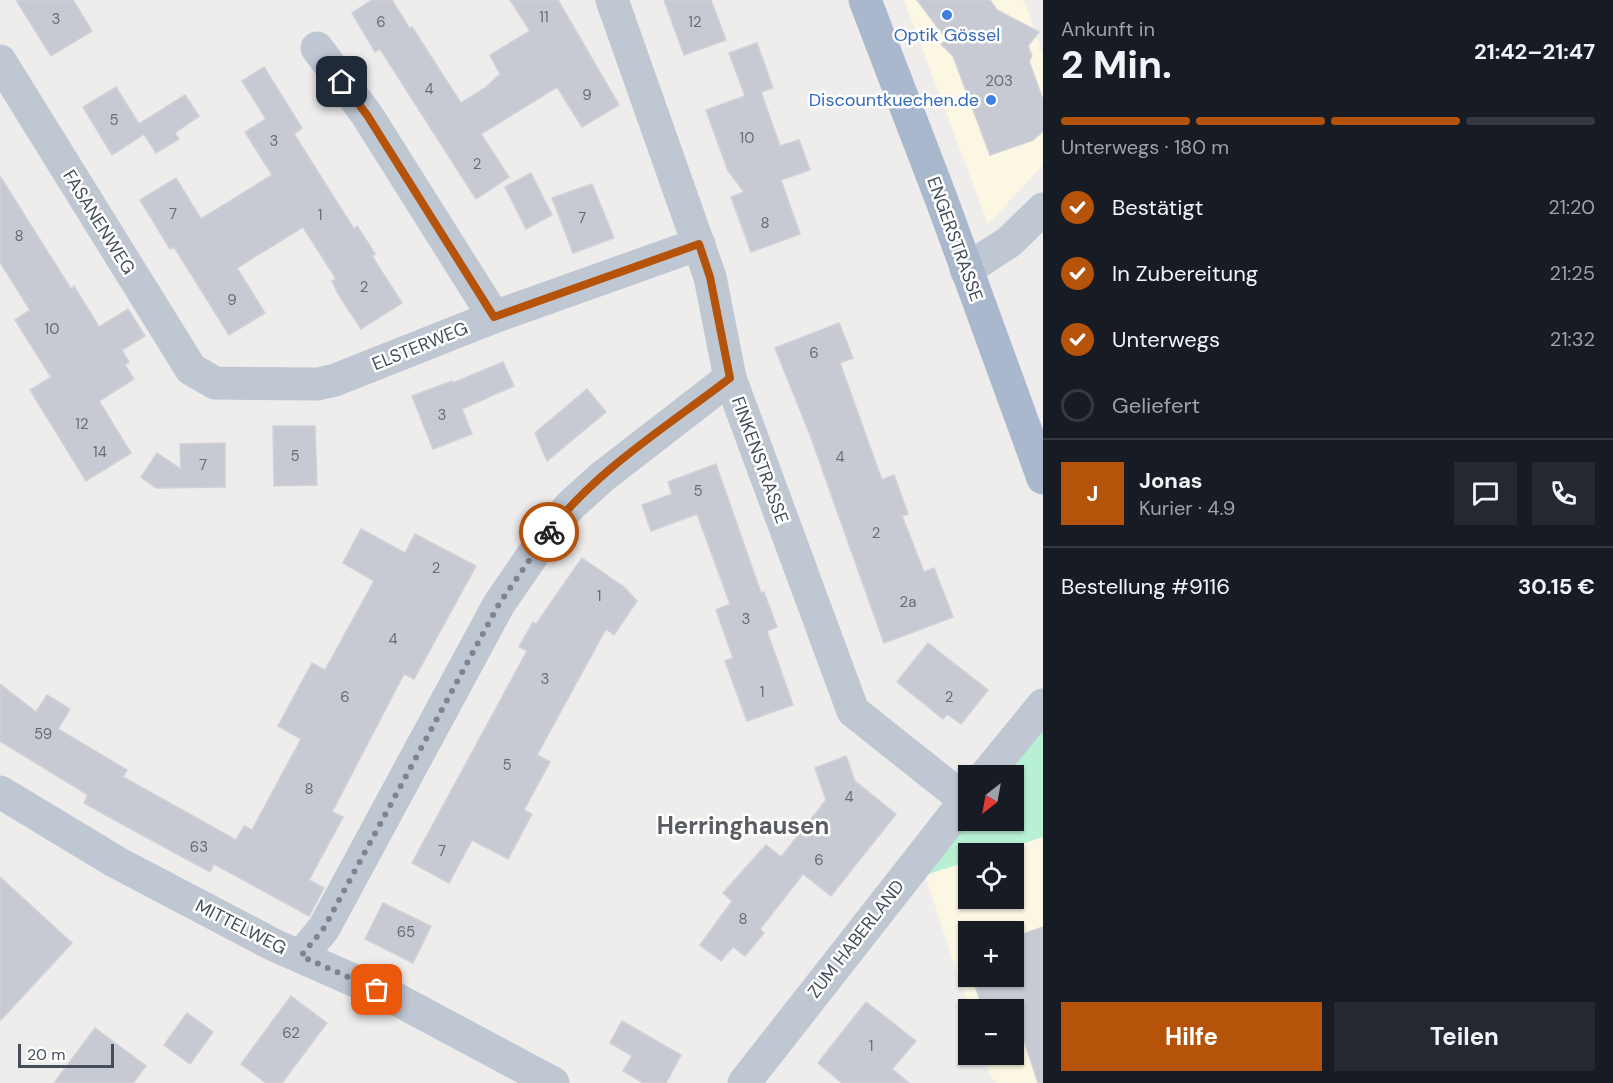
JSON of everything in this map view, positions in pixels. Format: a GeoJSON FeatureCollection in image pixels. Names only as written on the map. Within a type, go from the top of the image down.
{"type":"FeatureCollection","features":[{"type":"Feature","properties":{"kind":"main road","name":"ENGERSTRASSE"},"geometry":{"type":"LineString","coordinates":[[865,0],[1043,478]]}},
{"type":"Feature","properties":{"kind":"street","name":"FINKENSTRASSE"},"geometry":{"type":"LineString","coordinates":[[612,0],[710,277],[730,378],[853,711],[868,726],[958,791]]}},
{"type":"Feature","properties":{"kind":"street"},"geometry":{"type":"LineString","coordinates":[[317,48],[367,115],[494,317]]}},
{"type":"Feature","properties":{"kind":"street","name":"FASANENWEG"},"geometry":{"type":"LineString","coordinates":[[0,61],[191,369],[203,378]]}},
{"type":"Feature","properties":{"kind":"street"},"geometry":{"type":"LineString","coordinates":[[966,270],[1009,242],[1043,209]]}},
{"type":"Feature","properties":{"kind":"street","name":"ELSTERWEG"},"geometry":{"type":"LineString","coordinates":[[203,378],[215,383],[327,382],[494,317],[699,244]]}},
{"type":"Feature","properties":{"kind":"street"},"geometry":{"type":"LineString","coordinates":[[301,956],[324,928],[499,604],[550,530],[570,506],[602,477],[730,378]]}},
{"type":"Feature","properties":{"kind":"street"},"geometry":{"type":"LineString","coordinates":[[994,765],[1043,705]]}},
{"type":"Feature","properties":{"kind":"street","name":"MITTELWEG"},"geometry":{"type":"LineString","coordinates":[[0,792],[116,862],[274,945],[396,999],[552,1083]]}},
{"type":"Feature","properties":{"kind":"street","name":"ZUM HABERLAND"},"geometry":{"type":"LineString","coordinates":[[744,1083],[958,810]]}},
{"type":"Feature","properties":{"kind":"shaded area"},"geometry":{"type":"Polygon","coordinates":[[[904,0],[1023,0],[1026,5],[1043,56],[1043,165],[988,224],[904,0]]]}},
{"type":"Feature","properties":{"kind":"shaded area"},"geometry":{"type":"Polygon","coordinates":[[[1043,837],[1043,1083],[997,1083],[992,1079],[987,1065],[1024,1065],[1024,999],[966,999],[962,987],[1024,987],[1024,921],[958,921],[958,976],[925,875],[958,864],[958,909],[1024,909],[1024,843],[1043,837]]]}},
{"type":"Feature","properties":{"kind":"green space"},"geometry":{"type":"Polygon","coordinates":[[[1043,724],[1043,837],[1024,843],[958,843],[958,864],[925,875],[960,831],[1024,831],[1024,765],[1011,765],[1043,724]]]}},
{"type":"Feature","properties":{"kind":"building"},"geometry":{"type":"Polygon","coordinates":[[[16,0],[73,0],[92,31],[51,56],[16,0]]]}},
{"type":"Feature","properties":{"kind":"building"},"geometry":{"type":"Polygon","coordinates":[[[372,0],[392,0],[461,103],[485,88],[500,74],[490,55],[530,31],[510,0],[558,0],[619,105],[582,127],[557,87],[481,134],[509,177],[476,199],[380,49],[375,52],[352,13],[372,0]]]}},
{"type":"Feature","properties":{"kind":"building"},"geometry":{"type":"Polygon","coordinates":[[[664,0],[711,0],[726,40],[684,55],[664,0]]]}},
{"type":"Feature","properties":{"kind":"building"},"geometry":{"type":"Polygon","coordinates":[[[917,0],[990,0],[997,10],[1039,32],[1028,46],[1032,56],[1029,61],[1043,100],[1043,131],[1033,140],[990,155],[953,56],[941,44],[947,40],[917,0]]]}},
{"type":"Feature","properties":{"kind":"building"},"geometry":{"type":"Polygon","coordinates":[[[757,43],[773,88],[761,92],[780,146],[799,140],[810,170],[781,180],[800,234],[751,252],[731,197],[744,192],[728,171],[706,110],[745,96],[729,53],[757,43]]]}},
{"type":"Feature","properties":{"kind":"building"},"geometry":{"type":"Polygon","coordinates":[[[264,67],[302,128],[294,134],[354,229],[357,226],[367,241],[375,254],[372,256],[402,303],[361,329],[338,294],[332,281],[336,279],[303,227],[237,268],[265,313],[229,335],[174,247],[170,249],[140,200],[176,178],[201,219],[272,175],[245,132],[266,119],[242,81],[264,67]]]}},
{"type":"Feature","properties":{"kind":"building"},"geometry":{"type":"Polygon","coordinates":[[[116,87],[139,124],[185,95],[199,116],[175,133],[179,139],[156,153],[144,134],[112,155],[83,107],[116,87]]]}},
{"type":"Feature","properties":{"kind":"building"},"geometry":{"type":"Polygon","coordinates":[[[531,173],[552,215],[526,229],[505,187],[531,173]]]}},
{"type":"Feature","properties":{"kind":"building"},"geometry":{"type":"Polygon","coordinates":[[[0,176],[71,289],[74,286],[99,327],[128,309],[145,336],[122,350],[129,362],[125,365],[134,379],[99,401],[131,453],[86,481],[30,390],[51,377],[15,320],[30,310],[0,262],[0,176]]]}},
{"type":"Feature","properties":{"kind":"building"},"geometry":{"type":"Polygon","coordinates":[[[592,184],[614,238],[573,253],[552,198],[592,184]]]}},
{"type":"Feature","properties":{"kind":"building"},"geometry":{"type":"Polygon","coordinates":[[[839,323],[853,358],[840,363],[882,480],[894,475],[908,514],[902,516],[924,572],[934,568],[953,617],[884,643],[810,435],[775,348],[839,323]]]}},
{"type":"Feature","properties":{"kind":"building"},"geometry":{"type":"Polygon","coordinates":[[[503,362],[514,386],[462,409],[472,434],[433,449],[412,396],[452,381],[453,383],[503,362]]]}},
{"type":"Feature","properties":{"kind":"building"},"geometry":{"type":"Polygon","coordinates":[[[587,389],[606,412],[547,461],[535,433],[587,389]]]}},
{"type":"Feature","properties":{"kind":"building"},"geometry":{"type":"Polygon","coordinates":[[[273,426],[315,426],[317,485],[274,486],[273,426]]]}},
{"type":"Feature","properties":{"kind":"building"},"geometry":{"type":"Polygon","coordinates":[[[225,443],[225,487],[156,488],[141,477],[157,453],[181,469],[180,444],[225,443]]]}},
{"type":"Feature","properties":{"kind":"building"},"geometry":{"type":"Polygon","coordinates":[[[716,464],[761,593],[764,592],[777,627],[767,631],[793,705],[747,721],[725,661],[733,658],[716,610],[730,604],[697,514],[651,531],[642,505],[672,494],[668,482],[716,464]]]}},
{"type":"Feature","properties":{"kind":"building"},"geometry":{"type":"Polygon","coordinates":[[[361,529],[405,553],[415,534],[476,566],[414,679],[404,674],[332,812],[343,817],[309,880],[324,888],[309,916],[214,864],[210,872],[84,803],[88,795],[0,741],[0,684],[36,712],[47,695],[70,709],[58,729],[127,770],[123,777],[236,840],[244,826],[252,830],[301,739],[278,726],[312,663],[325,670],[374,581],[343,563],[361,529]]]}},
{"type":"Feature","properties":{"kind":"building"},"geometry":{"type":"Polygon","coordinates":[[[582,558],[624,587],[637,601],[614,635],[606,629],[537,755],[550,762],[524,810],[532,814],[508,859],[472,840],[449,883],[412,863],[527,651],[519,647],[533,622],[536,624],[582,558]]]}},
{"type":"Feature","properties":{"kind":"building"},"geometry":{"type":"Polygon","coordinates":[[[928,643],[988,690],[961,724],[947,714],[943,719],[897,682],[928,643]]]}},
{"type":"Feature","properties":{"kind":"building"},"geometry":{"type":"Polygon","coordinates":[[[846,756],[855,781],[896,814],[831,896],[803,874],[760,929],[764,933],[745,956],[733,947],[721,961],[700,945],[732,901],[723,893],[766,845],[781,857],[826,800],[815,768],[846,756]]]}},
{"type":"Feature","properties":{"kind":"building"},"geometry":{"type":"Polygon","coordinates":[[[0,877],[72,943],[0,1021],[0,877]]]}},
{"type":"Feature","properties":{"kind":"building"},"geometry":{"type":"Polygon","coordinates":[[[383,903],[431,926],[413,963],[365,939],[383,903]]]}},
{"type":"Feature","properties":{"kind":"building"},"geometry":{"type":"Polygon","coordinates":[[[1043,927],[1043,1083],[1038,1083],[1024,1040],[1024,999],[979,999],[976,987],[1024,987],[1024,934],[1043,927]]]}},
{"type":"Feature","properties":{"kind":"building"},"geometry":{"type":"Polygon","coordinates":[[[291,996],[327,1023],[282,1083],[266,1083],[241,1064],[291,996]]]}},
{"type":"Feature","properties":{"kind":"building"},"geometry":{"type":"Polygon","coordinates":[[[866,1002],[916,1041],[892,1069],[909,1083],[842,1083],[818,1063],[866,1002]]]}},
{"type":"Feature","properties":{"kind":"building"},"geometry":{"type":"Polygon","coordinates":[[[187,1013],[213,1032],[190,1064],[164,1045],[187,1013]]]}},
{"type":"Feature","properties":{"kind":"building"},"geometry":{"type":"Polygon","coordinates":[[[622,1021],[681,1055],[666,1083],[643,1083],[623,1071],[632,1056],[610,1043],[622,1021]]]}},
{"type":"Feature","properties":{"kind":"building"},"geometry":{"type":"Polygon","coordinates":[[[95,1028],[146,1066],[133,1083],[54,1083],[95,1028]]]}},
{"type":"Feature","properties":{"kind":"way so far"},"geometry":{"type":"LineString","coordinates":[[377,990],[301,956],[324,928],[499,604],[549,532]]}},
{"type":"Feature","properties":{"kind":"place","name":"Optik Gössel"},"geometry":{"type":"Point","coordinates":[947,15]}},
{"type":"Feature","properties":{"kind":"place","name":"Discountkuechen.de"},"geometry":{"type":"Point","coordinates":[991,100]}},
{"type":"Feature","properties":{"kind":"district","name":"Herringhausen"},"geometry":{"type":"Point","coordinates":[743,825]}},
{"type":"Feature","properties":{"kind":"route"},"geometry":{"type":"LineString","coordinates":[[342,82],[367,115],[494,317],[699,244],[710,277],[730,378],[602,477],[570,506],[549,532]]}}]}
